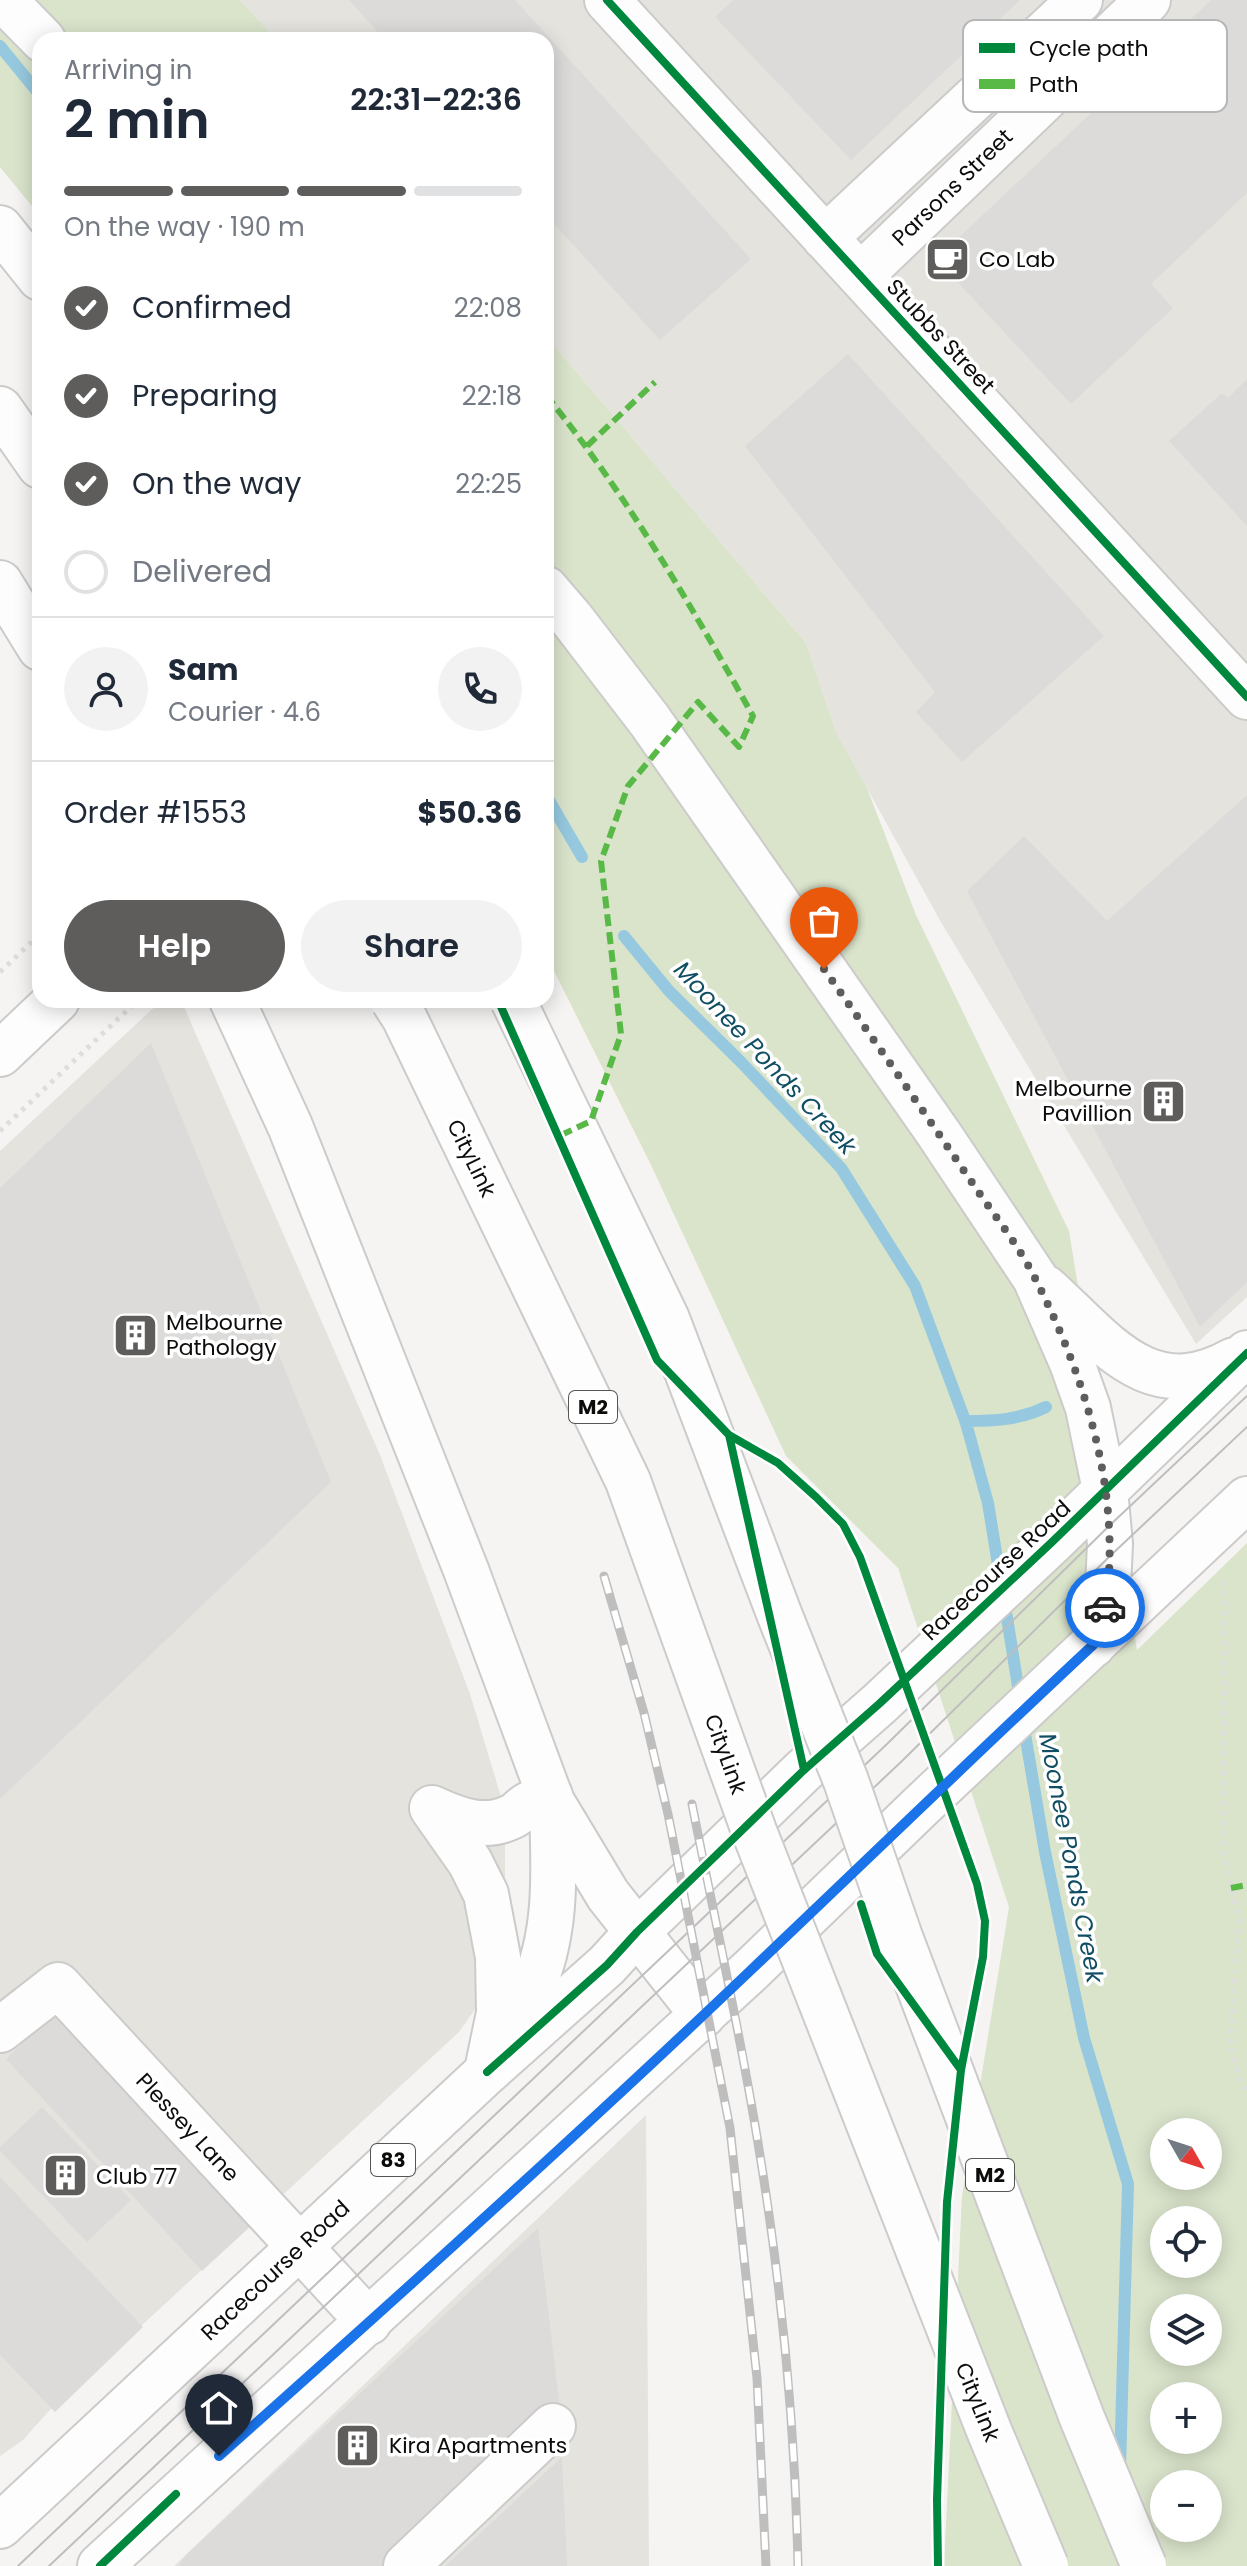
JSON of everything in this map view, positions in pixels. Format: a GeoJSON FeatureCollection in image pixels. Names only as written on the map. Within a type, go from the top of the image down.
{"type":"FeatureCollection","features":[{"type":"Feature","properties":{"kind":"main road"},"geometry":{"type":"LineString","coordinates":[[4,0],[35,32]]}},
{"type":"Feature","properties":{"kind":"main road","name":"Stubbs Street"},"geometry":{"type":"LineString","coordinates":[[607,0],[1247,697]]}},
{"type":"Feature","properties":{"kind":"main road"},"geometry":{"type":"LineString","coordinates":[[1059,20],[1080,0]]}},
{"type":"Feature","properties":{"kind":"main road","name":"Parsons Street"},"geometry":{"type":"LineString","coordinates":[[1127,20],[1148,0]]}},
{"type":"Feature","properties":{"kind":"main road"},"geometry":{"type":"LineString","coordinates":[[825,238],[963,109]]}},
{"type":"Feature","properties":{"kind":"main road","name":"Parsons Street"},"geometry":{"type":"LineString","coordinates":[[861,275],[1031,112]]}},
{"type":"Feature","properties":{"kind":"main road"},"geometry":{"type":"LineString","coordinates":[[0,228],[32,268]]}},
{"type":"Feature","properties":{"kind":"main road"},"geometry":{"type":"LineString","coordinates":[[0,409],[32,455]]}},
{"type":"Feature","properties":{"kind":"main road"},"geometry":{"type":"LineString","coordinates":[[0,583],[32,635]]}},
{"type":"Feature","properties":{"kind":"main road"},"geometry":{"type":"LineString","coordinates":[[554,598],[650,721],[1089,1352],[1088,1408],[1095,1500],[1110,1544],[1108,1588],[1102,1622],[1093,1645]]}},
{"type":"Feature","properties":{"kind":"main road"},"geometry":{"type":"LineString","coordinates":[[0,1054],[49,1008]]}},
{"type":"Feature","properties":{"kind":"main road"},"geometry":{"type":"LineString","coordinates":[[236,1008],[290,1126],[466,1570],[548,1789],[584,1858],[637,1932],[703,2015]]}},
{"type":"Feature","properties":{"kind":"main road","name":"CityLink"},"geometry":{"type":"LineString","coordinates":[[398,1008],[628,1481],[754,1831],[984,2418],[1046,2566]]}},
{"type":"Feature","properties":{"kind":"main road","name":"M2"},"geometry":{"type":"LineString","coordinates":[[517,1008],[667,1319],[846,1781],[900,1937],[1071,2389],[1144,2566]]}},
{"type":"Feature","properties":{"kind":"main road"},"geometry":{"type":"LineString","coordinates":[[1089,1352],[1126,1359],[1148,1371],[1175,1378],[1212,1372],[1247,1353]]}},
{"type":"Feature","properties":{"kind":"main road","name":"Racecourse Road"},"geometry":{"type":"LineString","coordinates":[[0,2526],[487,2072],[607,1965],[804,1770],[879,1704],[1247,1353]]}},
{"type":"Feature","properties":{"kind":"main road"},"geometry":{"type":"LineString","coordinates":[[100,2566],[703,2015],[1247,1499]]}},
{"type":"Feature","properties":{"kind":"main road"},"geometry":{"type":"LineString","coordinates":[[487,2072],[532,1991],[544,1952],[553,1885],[548,1789]]}},
{"type":"Feature","properties":{"kind":"main road"},"geometry":{"type":"LineString","coordinates":[[487,2072],[499,2013],[499,1982],[498,1957],[486,1894],[470,1862],[432,1808],[476,1824],[495,1823],[514,1816],[548,1789]]}},
{"type":"Feature","properties":{"kind":"main road","name":"Plessey Lane"},"geometry":{"type":"LineString","coordinates":[[0,2030],[58,1985],[369,2322]]}},
{"type":"Feature","properties":{"kind":"main road"},"geometry":{"type":"LineString","coordinates":[[406,2566],[553,2426]]}},
{"type":"Feature","properties":{"kind":"path"},"geometry":{"type":"LineString","coordinates":[[0,972],[32,942]]}},
{"type":"Feature","properties":{"kind":"path"},"geometry":{"type":"LineString","coordinates":[[0,1131],[130,1008]]}},
{"type":"Feature","properties":{"kind":"path"},"geometry":{"type":"LineString","coordinates":[[1216,1529],[1224,1555],[1226,1614],[1224,1857],[1239,1921],[1230,2048],[1247,2097]]}},
{"type":"Feature","properties":{"kind":"shaded area"},"geometry":{"type":"Polygon","coordinates":[[[240,0],[1247,0],[1247,1297],[1196,1344],[942,924],[836,732],[806,643],[554,345],[554,32],[270,32],[240,0]]]}},
{"type":"Feature","properties":{"kind":"shaded area"},"geometry":{"type":"Polygon","coordinates":[[[153,1008],[184,1008],[380,1455],[470,1694],[505,1810],[505,1910],[480,2002],[459,2032],[47,2413],[23,2440],[0,2456],[0,1151],[153,1008]]]}},
{"type":"Feature","properties":{"kind":"shaded area"},"geometry":{"type":"Polygon","coordinates":[[[646,2115],[649,2566],[174,2566],[646,2115]]]}},
{"type":"Feature","properties":{"kind":"green space"},"geometry":{"type":"Polygon","coordinates":[[[0,0],[240,0],[270,32],[32,32],[32,206],[0,167],[0,0]]]}},
{"type":"Feature","properties":{"kind":"green space"},"geometry":{"type":"Polygon","coordinates":[[[554,345],[806,643],[836,732],[867,788],[916,915],[1069,1231],[1137,1650],[1247,1543],[1247,2566],[944,2566],[962,2196],[1009,1907],[898,1568],[786,1456],[651,1165],[554,971],[554,345]]]}},
{"type":"Feature","properties":{"kind":"building"},"geometry":{"type":"Polygon","coordinates":[[[349,0],[515,0],[544,32],[378,32],[349,0]]]}},
{"type":"Feature","properties":{"kind":"building"},"geometry":{"type":"Polygon","coordinates":[[[733,0],[1020,0],[999,20],[963,20],[963,54],[851,160],[715,17],[733,0]]]}},
{"type":"Feature","properties":{"kind":"building"},"geometry":{"type":"Polygon","coordinates":[[[1211,0],[1247,0],[1247,193],[1151,284],[1173,308],[1071,404],[936,259],[1092,112],[1227,112],[1227,20],[1190,20],[1211,0]]]}},
{"type":"Feature","properties":{"kind":"building"},"geometry":{"type":"Polygon","coordinates":[[[554,43],[751,259],[660,340],[554,224],[554,43]]]}},
{"type":"Feature","properties":{"kind":"building"},"geometry":{"type":"Polygon","coordinates":[[[848,354],[1104,636],[962,762],[916,712],[935,692],[745,446],[848,354]]]}},
{"type":"Feature","properties":{"kind":"building"},"geometry":{"type":"Polygon","coordinates":[[[1247,379],[1247,526],[1169,441],[1222,393],[1228,398],[1247,379]]]}},
{"type":"Feature","properties":{"kind":"building","name":"Melbourne Pavillion"},"geometry":{"type":"Polygon","coordinates":[[[1247,795],[1247,1282],[1200,1327],[967,891],[1024,836],[1107,921],[1247,795]]]}},
{"type":"Feature","properties":{"kind":"building","name":"Melbourne Pathology"},"geometry":{"type":"Polygon","coordinates":[[[151,1043],[331,1482],[0,1799],[0,1188],[151,1043]]]}},
{"type":"Feature","properties":{"kind":"building"},"geometry":{"type":"Polygon","coordinates":[[[55,2013],[252,2225],[202,2271],[6,2059],[55,2013]]]}},
{"type":"Feature","properties":{"kind":"building","name":"Club 77"},"geometry":{"type":"Polygon","coordinates":[[[42,2107],[131,2200],[87,2242],[0,2151],[0,2147],[42,2107]]]}},
{"type":"Feature","properties":{"kind":"building"},"geometry":{"type":"Polygon","coordinates":[[[0,2177],[143,2327],[55,2412],[0,2355],[0,2177]]]}},
{"type":"Feature","properties":{"kind":"building"},"geometry":{"type":"Polygon","coordinates":[[[538,2228],[560,2408],[389,2566],[178,2566],[187,2554],[538,2228]]]}},
{"type":"Feature","properties":{"kind":"building"},"geometry":{"type":"Polygon","coordinates":[[[562,2457],[567,2566],[445,2566],[562,2457]]]}},
{"type":"Feature","properties":{"kind":"waterway","name":"Moonee Ponds Creek"},"geometry":{"type":"LineString","coordinates":[[0,46],[32,85]]}},
{"type":"Feature","properties":{"kind":"waterway","name":"Moonee Ponds Creek"},"geometry":{"type":"LineString","coordinates":[[554,809],[582,857]]}},
{"type":"Feature","properties":{"kind":"waterway","name":"Moonee Ponds Creek"},"geometry":{"type":"LineString","coordinates":[[624,936],[669,991],[841,1168],[915,1286],[966,1423],[988,1503],[1000,1577]]}},
{"type":"Feature","properties":{"kind":"waterway"},"geometry":{"type":"LineString","coordinates":[[965,1421],[1007,1419],[1046,1407]]}},
{"type":"Feature","properties":{"kind":"waterway","name":"Moonee Ponds Creek"},"geometry":{"type":"LineString","coordinates":[[1004,1599],[1020,1699]]}},
{"type":"Feature","properties":{"kind":"waterway","name":"Moonee Ponds Creek"},"geometry":{"type":"LineString","coordinates":[[1023,1722],[1045,1852],[1084,2038],[1128,2184],[1120,2467]]}},
{"type":"Feature","properties":{"kind":"tram line"},"geometry":{"type":"LineString","coordinates":[[18,2566],[887,1744],[1109,1526],[1247,1396]]}},
{"type":"Feature","properties":{"kind":"tram line"},"geometry":{"type":"LineString","coordinates":[[49,2566],[902,1761],[1110,1556],[1247,1427]]}},
{"type":"Feature","properties":{"kind":"railway"},"geometry":{"type":"LineString","coordinates":[[604,1576],[644,1713],[668,1814],[730,2128],[757,2378],[766,2566]]}},
{"type":"Feature","properties":{"kind":"railway"},"geometry":{"type":"LineString","coordinates":[[692,1804],[748,2085],[772,2235],[790,2400],[798,2566]]}},
{"type":"Feature","properties":{"kind":"marked path"},"geometry":{"type":"LineString","coordinates":[[587,446],[655,382]]}},
{"type":"Feature","properties":{"kind":"marked path"},"geometry":{"type":"LineString","coordinates":[[554,405],[603,471],[656,551],[753,716],[739,747],[698,702],[628,786],[601,861],[621,1034],[591,1121],[559,1136]]}},
{"type":"Feature","properties":{"kind":"marked path"},"geometry":{"type":"LineString","coordinates":[[1231,1888],[1247,1885]]}},
{"type":"Feature","properties":{"kind":"cycle path"},"geometry":{"type":"LineString","coordinates":[[607,0],[1247,697]]}},
{"type":"Feature","properties":{"kind":"cycle path"},"geometry":{"type":"LineString","coordinates":[[502,1008],[657,1360],[729,1435],[778,1463],[843,1524],[860,1557],[977,1884],[985,1921],[983,1957],[961,2070],[947,2202],[937,2500],[938,2566]]}},
{"type":"Feature","properties":{"kind":"cycle path"},"geometry":{"type":"LineString","coordinates":[[487,2072],[607,1965],[804,1770],[1051,1543],[1247,1353]]}},
{"type":"Feature","properties":{"kind":"cycle path"},"geometry":{"type":"LineString","coordinates":[[729,1435],[804,1770]]}},
{"type":"Feature","properties":{"kind":"cycle path"},"geometry":{"type":"LineString","coordinates":[[861,1904],[877,1954],[961,2070]]}},
{"type":"Feature","properties":{"kind":"cycle path"},"geometry":{"type":"LineString","coordinates":[[100,2566],[176,2494]]}},
{"type":"Feature","properties":{"kind":"way so far"},"geometry":{"type":"LineString","coordinates":[[824,969],[1035,1278],[1088,1408],[1105,1490],[1110,1544],[1105,1608]]}},
{"type":"Feature","properties":{"kind":"place","name":"Co Lab"},"geometry":{"type":"Point","coordinates":[948,259]}},
{"type":"Feature","properties":{"kind":"place","name":"Melbourne Pavillion"},"geometry":{"type":"Point","coordinates":[1163,1101]}},
{"type":"Feature","properties":{"kind":"place","name":"Melbourne Pathology"},"geometry":{"type":"Point","coordinates":[135,1335]}},
{"type":"Feature","properties":{"kind":"place","name":"Club 77"},"geometry":{"type":"Point","coordinates":[65,2176]}},
{"type":"Feature","properties":{"kind":"place","name":"Kira Apartments"},"geometry":{"type":"Point","coordinates":[358,2445]}},
{"type":"Feature","properties":{"kind":"route"},"geometry":{"type":"LineString","coordinates":[[219,2456],[750,1971],[1093,1645],[1105,1608]]}}]}
